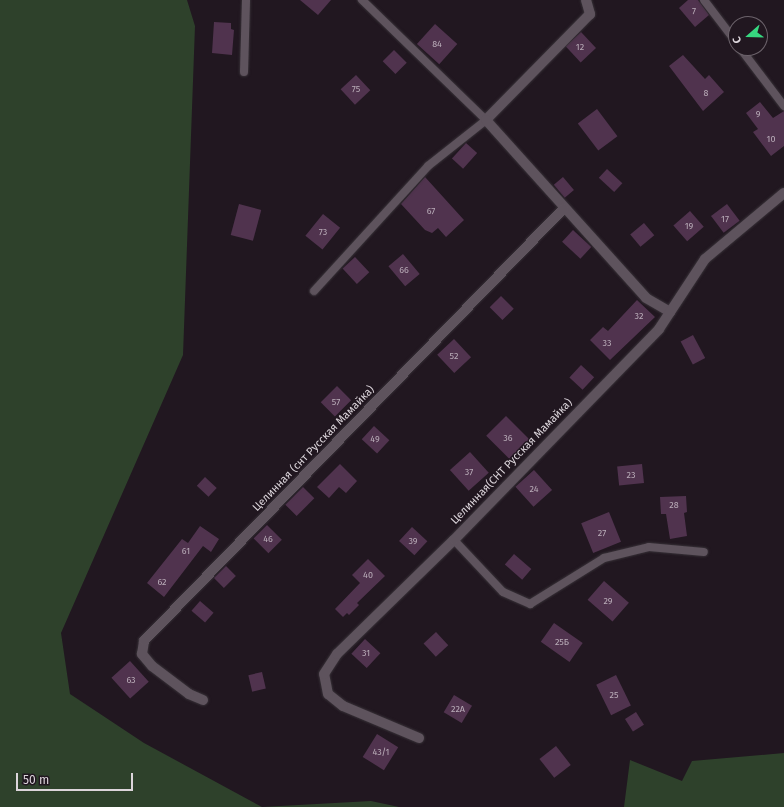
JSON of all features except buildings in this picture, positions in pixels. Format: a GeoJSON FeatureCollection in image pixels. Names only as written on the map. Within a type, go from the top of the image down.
{"type":"FeatureCollection","features":[{"type":"Feature","properties":{"kind":"street"},"geometry":{"type":"LineString","coordinates":[[586,0],[590,14],[486,120],[646,298],[670,312]]}},
{"type":"Feature","properties":{"kind":"street","name":"Целинная(СНТ Русская Мамайка)"},"geometry":{"type":"LineString","coordinates":[[454,540],[659,329],[705,259],[784,193]]}},
{"type":"Feature","properties":{"kind":"street","name":"Целинная (снт Русская Мамайка)"},"geometry":{"type":"LineString","coordinates":[[203,700],[189,694],[152,666],[142,654],[144,641],[564,208]]}},
{"type":"Feature","properties":{"kind":"street"},"geometry":{"type":"LineString","coordinates":[[419,738],[343,706],[328,694],[324,674],[337,654],[454,540]]}},
{"type":"Feature","properties":{"kind":"lane"},"geometry":{"type":"LineString","coordinates":[[244,72],[246,0]]}},
{"type":"Feature","properties":{"kind":"lane"},"geometry":{"type":"LineString","coordinates":[[314,291],[428,166],[486,120],[362,0]]}},
{"type":"Feature","properties":{"kind":"lane"},"geometry":{"type":"LineString","coordinates":[[704,0],[728,32]]}},
{"type":"Feature","properties":{"kind":"lane"},"geometry":{"type":"LineString","coordinates":[[746,56],[784,106]]}},
{"type":"Feature","properties":{"kind":"lane","name":"Целинная(СНТ Русская Мамайка)"},"geometry":{"type":"LineString","coordinates":[[454,540],[503,592],[530,604],[604,558],[649,547],[704,552]]}},
{"type":"Feature","properties":{"kind":"green space"},"geometry":{"type":"Polygon","coordinates":[[[0,0],[187,0],[195,26],[183,355],[61,633],[70,694],[144,743],[262,807],[0,807],[0,0]]]}},
{"type":"Feature","properties":{"kind":"green space"},"geometry":{"type":"Polygon","coordinates":[[[784,753],[784,807],[624,807],[630,760],[682,781],[692,761],[784,753]]]}},
{"type":"Feature","properties":{"kind":"green space"},"geometry":{"type":"Polygon","coordinates":[[[371,801],[399,807],[262,807],[371,801]]]}}]}
